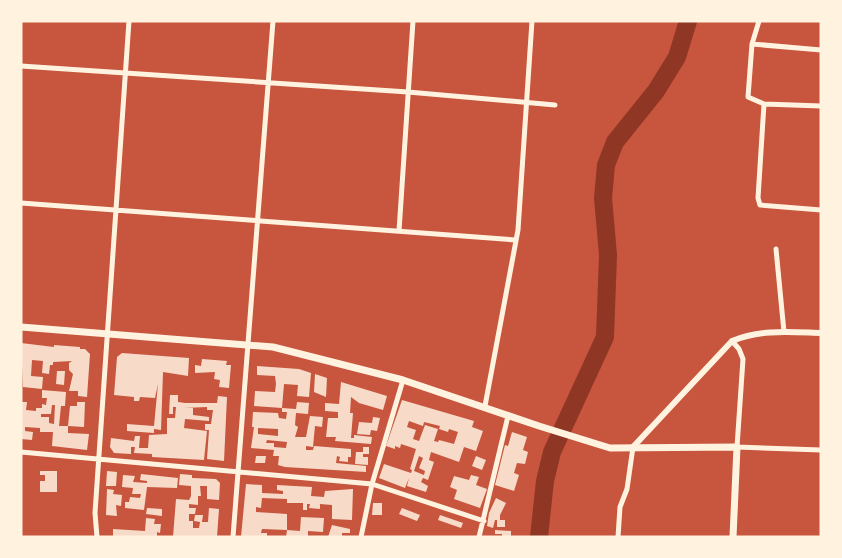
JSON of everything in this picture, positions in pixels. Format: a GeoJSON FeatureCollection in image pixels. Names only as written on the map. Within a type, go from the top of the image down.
{"type":"FeatureCollection","features":[{"type":"Feature","properties":{"kind":"main road"},"geometry":{"type":"LineString","coordinates":[[21,327],[108,332],[273,347],[403,380],[610,448],[738,447],[733,537]]}},
{"type":"Feature","properties":{"kind":"street"},"geometry":{"type":"LineString","coordinates":[[97,537],[95,513],[129,21]]}},
{"type":"Feature","properties":{"kind":"street"},"geometry":{"type":"LineString","coordinates":[[233,537],[273,21]]}},
{"type":"Feature","properties":{"kind":"street"},"geometry":{"type":"LineString","coordinates":[[399,231],[412,21]]}},
{"type":"Feature","properties":{"kind":"street"},"geometry":{"type":"LineString","coordinates":[[485,406],[518,230],[532,21]]}},
{"type":"Feature","properties":{"kind":"street"},"geometry":{"type":"LineString","coordinates":[[759,21],[752,44],[748,98],[764,104],[821,106]]}},
{"type":"Feature","properties":{"kind":"street"},"geometry":{"type":"LineString","coordinates":[[752,44],[821,50]]}},
{"type":"Feature","properties":{"kind":"street"},"geometry":{"type":"LineString","coordinates":[[21,66],[408,92],[555,105]]}},
{"type":"Feature","properties":{"kind":"street"},"geometry":{"type":"LineString","coordinates":[[764,104],[758,198],[760,205],[821,210]]}},
{"type":"Feature","properties":{"kind":"street"},"geometry":{"type":"LineString","coordinates":[[21,203],[516,240]]}},
{"type":"Feature","properties":{"kind":"street"},"geometry":{"type":"LineString","coordinates":[[776,250],[784,332]]}},
{"type":"Feature","properties":{"kind":"street"},"geometry":{"type":"LineString","coordinates":[[618,537],[620,507],[628,489],[633,447],[732,341],[749,334],[784,332],[821,333]]}},
{"type":"Feature","properties":{"kind":"street"},"geometry":{"type":"LineString","coordinates":[[732,341],[739,348],[742,359],[738,447],[821,450]]}},
{"type":"Feature","properties":{"kind":"street"},"geometry":{"type":"LineString","coordinates":[[361,537],[372,484],[403,380]]}},
{"type":"Feature","properties":{"kind":"street"},"geometry":{"type":"LineString","coordinates":[[479,537],[508,416]]}},
{"type":"Feature","properties":{"kind":"street"},"geometry":{"type":"LineString","coordinates":[[21,452],[99,457],[372,484],[484,521]]}},
{"type":"Feature","properties":{"kind":"building"},"geometry":{"type":"Polygon","coordinates":[[[21,343],[54,347],[54,345],[80,347],[80,349],[85,349],[90,354],[87,397],[78,396],[78,391],[69,391],[73,374],[69,370],[69,363],[72,361],[53,362],[53,365],[50,365],[49,374],[42,373],[43,361],[32,360],[31,376],[43,377],[42,389],[23,387],[21,343]]]}},
{"type":"Feature","properties":{"kind":"building"},"geometry":{"type":"Polygon","coordinates":[[[122,353],[189,358],[188,376],[163,372],[161,430],[154,429],[154,433],[127,431],[127,424],[154,426],[158,384],[155,398],[140,397],[139,401],[134,401],[134,397],[114,395],[117,357],[122,353]]]}},
{"type":"Feature","properties":{"kind":"building"},"geometry":{"type":"Polygon","coordinates":[[[202,359],[227,361],[226,365],[231,365],[229,388],[219,387],[220,380],[214,379],[215,372],[195,373],[195,365],[201,366],[202,359]]]}},
{"type":"Feature","properties":{"kind":"building"},"geometry":{"type":"Polygon","coordinates":[[[257,366],[299,369],[311,373],[309,397],[297,396],[298,385],[284,384],[282,408],[254,406],[255,391],[275,392],[276,384],[275,376],[257,375],[257,366]]]}},
{"type":"Feature","properties":{"kind":"building"},"geometry":{"type":"Polygon","coordinates":[[[57,371],[65,371],[64,385],[56,384],[57,371]]]}},
{"type":"Feature","properties":{"kind":"building"},"geometry":{"type":"Polygon","coordinates":[[[315,374],[327,378],[326,397],[314,392],[315,374]]]}},
{"type":"Feature","properties":{"kind":"building"},"geometry":{"type":"Polygon","coordinates":[[[341,382],[387,396],[383,410],[359,403],[351,397],[350,413],[353,413],[351,438],[354,438],[354,435],[372,437],[371,444],[335,441],[336,437],[326,437],[328,418],[338,418],[338,412],[325,411],[325,403],[339,404],[341,382]]]}},
{"type":"Feature","properties":{"kind":"building"},"geometry":{"type":"Polygon","coordinates":[[[42,390],[66,392],[65,406],[61,406],[59,426],[68,426],[68,433],[89,434],[87,450],[52,446],[53,432],[40,432],[40,428],[25,427],[25,431],[33,432],[32,440],[21,439],[21,402],[27,402],[26,410],[36,411],[36,408],[42,408],[42,404],[46,405],[47,398],[42,398],[42,390]],[[52,405],[51,414],[41,414],[41,417],[49,417],[49,423],[54,424],[55,405],[52,405]]]}},
{"type":"Feature","properties":{"kind":"building"},"geometry":{"type":"Polygon","coordinates":[[[170,395],[178,395],[178,402],[185,403],[217,403],[218,396],[227,397],[224,461],[207,459],[209,430],[205,430],[205,424],[211,424],[213,410],[207,410],[207,407],[184,408],[193,408],[193,415],[209,417],[209,421],[185,419],[184,428],[207,431],[204,460],[152,457],[152,454],[134,453],[135,447],[131,447],[131,454],[114,453],[110,447],[111,438],[134,441],[135,436],[140,436],[139,448],[148,448],[149,435],[167,434],[167,418],[175,418],[176,407],[173,407],[173,414],[169,414],[170,395]]]}},
{"type":"Feature","properties":{"kind":"building"},"geometry":{"type":"Polygon","coordinates":[[[402,400],[474,421],[472,427],[483,431],[476,451],[464,447],[459,462],[431,452],[429,460],[434,462],[428,480],[423,478],[421,482],[428,486],[426,492],[407,486],[409,478],[405,488],[379,478],[384,464],[411,473],[412,470],[410,469],[416,449],[401,444],[400,448],[395,446],[395,449],[386,446],[402,400]],[[409,421],[407,427],[416,430],[413,439],[419,441],[425,425],[438,429],[434,441],[438,442],[439,440],[454,444],[458,432],[449,429],[448,432],[439,429],[440,426],[424,422],[423,426],[409,421]],[[419,456],[414,471],[424,475],[425,471],[419,468],[423,458],[419,456]]]}},
{"type":"Feature","properties":{"kind":"building"},"geometry":{"type":"Polygon","coordinates":[[[77,402],[85,402],[84,427],[68,426],[70,406],[77,406],[77,402]]]}},
{"type":"Feature","properties":{"kind":"building"},"geometry":{"type":"Polygon","coordinates":[[[297,402],[309,403],[308,414],[296,413],[295,425],[298,427],[295,437],[306,437],[310,416],[323,417],[322,427],[315,426],[313,447],[306,446],[306,450],[313,450],[314,446],[351,449],[351,457],[348,457],[348,462],[339,461],[340,457],[337,456],[336,463],[366,466],[366,472],[285,467],[278,465],[279,456],[273,456],[274,450],[251,448],[254,427],[252,427],[253,412],[278,413],[279,418],[286,419],[287,412],[282,412],[282,408],[296,409],[297,402]],[[258,428],[258,434],[278,436],[278,429],[258,428]],[[267,440],[266,443],[274,443],[274,447],[286,448],[287,442],[267,440]]]}},
{"type":"Feature","properties":{"kind":"building"},"geometry":{"type":"Polygon","coordinates":[[[373,417],[380,418],[377,431],[371,430],[370,435],[357,434],[359,422],[372,423],[373,417]]]}},
{"type":"Feature","properties":{"kind":"building"},"geometry":{"type":"Polygon","coordinates":[[[512,432],[527,437],[523,450],[528,452],[525,464],[517,463],[514,473],[519,475],[514,491],[495,485],[505,445],[508,446],[512,432]]]}},
{"type":"Feature","properties":{"kind":"building"},"geometry":{"type":"Polygon","coordinates":[[[363,447],[369,447],[369,454],[363,454],[363,457],[368,457],[368,465],[355,464],[356,452],[363,452],[363,447]]]}},
{"type":"Feature","properties":{"kind":"building"},"geometry":{"type":"Polygon","coordinates":[[[256,456],[266,456],[265,463],[255,463],[256,456]]]}},
{"type":"Feature","properties":{"kind":"building"},"geometry":{"type":"Polygon","coordinates":[[[476,456],[486,460],[482,470],[472,466],[476,456]]]}},
{"type":"Feature","properties":{"kind":"building"},"geometry":{"type":"Polygon","coordinates":[[[40,471],[57,471],[57,492],[40,492],[40,481],[45,481],[45,475],[40,475],[40,471]]]}},
{"type":"Feature","properties":{"kind":"building"},"geometry":{"type":"Polygon","coordinates":[[[107,471],[117,472],[116,486],[106,486],[107,471]]]}},
{"type":"Feature","properties":{"kind":"building"},"geometry":{"type":"Polygon","coordinates":[[[141,474],[178,478],[177,488],[147,487],[144,510],[125,508],[125,502],[129,502],[130,497],[140,498],[141,494],[132,494],[133,488],[122,487],[123,475],[135,476],[133,482],[147,483],[147,481],[140,480],[141,474]]]}},
{"type":"Feature","properties":{"kind":"building"},"geometry":{"type":"Polygon","coordinates":[[[180,474],[192,475],[192,478],[216,479],[220,483],[219,500],[207,499],[207,486],[200,486],[201,496],[198,496],[198,505],[189,504],[189,508],[196,508],[195,514],[189,514],[189,521],[193,521],[193,528],[199,528],[200,522],[194,521],[195,515],[203,515],[202,522],[208,522],[209,508],[219,509],[217,537],[173,537],[176,499],[189,500],[191,496],[191,486],[179,485],[180,474]]]}},
{"type":"Feature","properties":{"kind":"building"},"geometry":{"type":"Polygon","coordinates":[[[471,475],[479,477],[476,485],[487,489],[480,508],[454,499],[457,490],[450,487],[454,476],[469,480],[471,475]]]}},
{"type":"Feature","properties":{"kind":"building"},"geometry":{"type":"Polygon","coordinates":[[[246,484],[262,485],[262,493],[283,494],[283,491],[277,490],[277,485],[312,487],[311,496],[324,497],[325,491],[353,489],[352,520],[332,519],[332,505],[320,504],[320,509],[309,508],[310,504],[307,504],[307,510],[303,510],[303,503],[287,503],[287,499],[262,498],[261,508],[256,507],[256,512],[287,514],[287,530],[262,529],[261,533],[267,533],[267,537],[241,537],[246,484]]]}},
{"type":"Feature","properties":{"kind":"building"},"geometry":{"type":"Polygon","coordinates":[[[107,489],[114,490],[113,494],[122,495],[121,506],[116,505],[117,516],[106,515],[107,489]]]}},
{"type":"Feature","properties":{"kind":"building"},"geometry":{"type":"Polygon","coordinates":[[[496,498],[506,503],[500,515],[500,520],[505,520],[505,527],[497,527],[497,520],[495,520],[493,528],[487,526],[489,513],[496,498]]]}},
{"type":"Feature","properties":{"kind":"building"},"geometry":{"type":"Polygon","coordinates":[[[373,503],[382,503],[382,515],[372,515],[373,503]]]}},
{"type":"Feature","properties":{"kind":"building"},"geometry":{"type":"Polygon","coordinates":[[[147,508],[162,509],[162,516],[146,514],[147,508]]]}},
{"type":"Feature","properties":{"kind":"building"},"geometry":{"type":"Polygon","coordinates":[[[402,508],[420,515],[417,521],[399,514],[402,508]]]}},
{"type":"Feature","properties":{"kind":"building"},"geometry":{"type":"Polygon","coordinates":[[[440,515],[463,523],[461,528],[438,520],[440,515]]]}},
{"type":"Feature","properties":{"kind":"building"},"geometry":{"type":"Polygon","coordinates":[[[301,517],[324,518],[323,532],[308,531],[308,537],[286,537],[287,530],[300,531],[301,517]]]}},
{"type":"Feature","properties":{"kind":"building"},"geometry":{"type":"Polygon","coordinates":[[[146,518],[155,519],[154,524],[161,524],[160,533],[157,532],[157,537],[113,537],[113,529],[145,531],[146,518]]]}},
{"type":"Feature","properties":{"kind":"building"},"geometry":{"type":"Polygon","coordinates":[[[332,525],[350,529],[350,533],[342,533],[342,537],[328,537],[332,525]]]}},
{"type":"Feature","properties":{"kind":"building"},"geometry":{"type":"Polygon","coordinates":[[[495,530],[511,531],[511,537],[502,537],[502,534],[495,534],[495,530]]]}},
{"type":"Feature","properties":{"kind":"waterway"},"geometry":{"type":"LineString","coordinates":[[539,537],[545,481],[552,452],[605,337],[608,255],[603,198],[606,165],[615,142],[656,91],[677,57],[688,21]]}}]}
